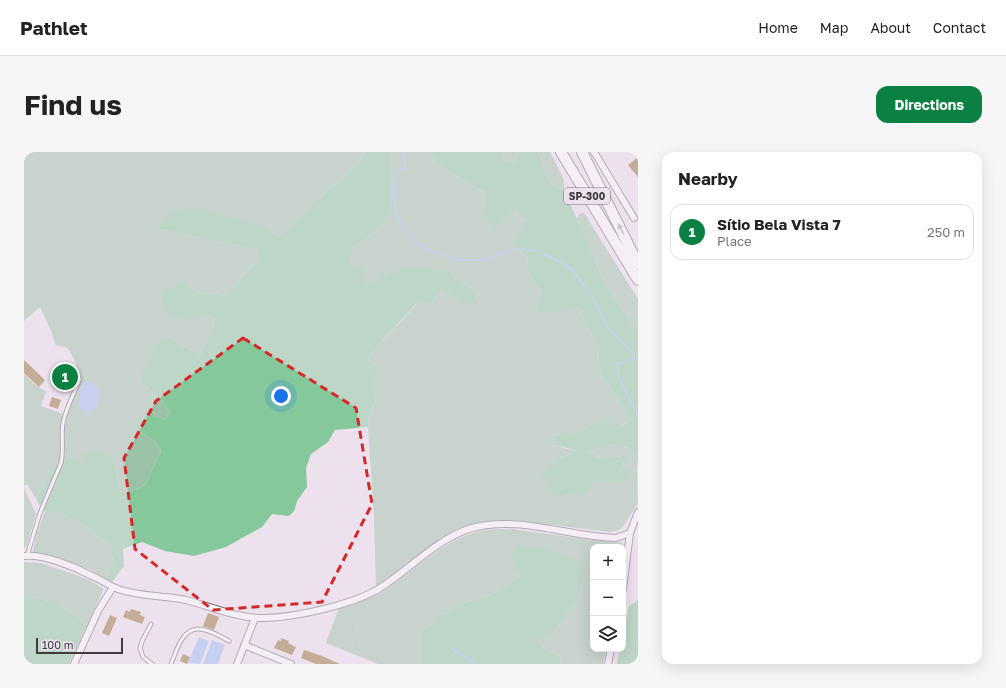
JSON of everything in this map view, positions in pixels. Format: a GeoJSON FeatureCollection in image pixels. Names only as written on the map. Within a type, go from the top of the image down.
{"type":"FeatureCollection","features":[{"type":"Feature","properties":{"kind":"main road","name":"SP-300"},"geometry":{"type":"LineString","coordinates":[[562,152],[638,280]]}},
{"type":"Feature","properties":{"kind":"main road"},"geometry":{"type":"LineString","coordinates":[[582,152],[638,264]]}},
{"type":"Feature","properties":{"kind":"street"},"geometry":{"type":"LineString","coordinates":[[594,152],[636,218]]}},
{"type":"Feature","properties":{"kind":"street"},"geometry":{"type":"LineString","coordinates":[[624,580],[630,533],[638,512]]}},
{"type":"Feature","properties":{"kind":"street"},"geometry":{"type":"LineString","coordinates":[[26,556],[53,560],[130,593],[185,600],[225,612],[255,618],[301,614],[337,605],[366,595],[382,588],[448,539],[472,528],[512,525],[616,538],[630,533]]}},
{"type":"Feature","properties":{"kind":"street"},"geometry":{"type":"LineString","coordinates":[[74,664],[98,611],[113,587]]}},
{"type":"Feature","properties":{"kind":"street"},"geometry":{"type":"LineString","coordinates":[[237,664],[255,618]]}},
{"type":"Feature","properties":{"kind":"street"},"geometry":{"type":"LineString","coordinates":[[244,645],[291,664]]}},
{"type":"Feature","properties":{"kind":"street"},"geometry":{"type":"LineString","coordinates":[[608,664],[610,652]]}},
{"type":"Feature","properties":{"kind":"lane"},"geometry":{"type":"LineString","coordinates":[[26,556],[40,512],[61,464],[63,456],[64,419],[80,379]]}},
{"type":"Feature","properties":{"kind":"lane"},"geometry":{"type":"LineString","coordinates":[[151,624],[140,648],[143,657],[152,664]]}},
{"type":"Feature","properties":{"kind":"lane"},"geometry":{"type":"LineString","coordinates":[[171,664],[182,638],[188,632],[195,629],[203,629],[229,641]]}},
{"type":"Feature","properties":{"kind":"path"},"geometry":{"type":"LineString","coordinates":[[345,618],[351,622],[356,644],[362,652],[388,664]]}},
{"type":"Feature","properties":{"kind":"highlighted area"},"geometry":{"type":"Polygon","coordinates":[[[243,338],[356,408],[372,504],[322,602],[213,610],[135,549],[124,458],[156,401],[243,338]]]}},
{"type":"Feature","properties":{"kind":"green space"},"geometry":{"type":"Polygon","coordinates":[[[24,152],[367,152],[345,176],[307,209],[280,237],[267,228],[155,228],[257,250],[259,260],[241,278],[227,296],[198,293],[183,282],[186,321],[210,315],[215,322],[200,356],[169,337],[139,380],[164,403],[170,413],[164,420],[139,431],[156,442],[161,451],[145,485],[129,493],[121,493],[112,457],[86,465],[51,469],[36,499],[27,484],[24,486],[24,374],[38,387],[46,391],[41,406],[63,414],[78,376],[78,372],[75,361],[67,347],[56,346],[40,307],[24,321],[24,152]]]}},
{"type":"Feature","properties":{"kind":"green space"},"geometry":{"type":"Polygon","coordinates":[[[367,152],[390,152],[391,208],[382,226],[353,247],[349,264],[365,268],[362,286],[391,271],[414,267],[451,272],[456,279],[476,291],[475,302],[459,302],[441,289],[432,302],[416,304],[371,353],[367,361],[379,367],[371,384],[376,400],[369,414],[368,427],[335,430],[328,442],[311,454],[306,468],[307,487],[297,501],[294,511],[289,516],[272,514],[262,527],[226,547],[194,556],[165,551],[142,542],[123,549],[124,566],[112,582],[106,578],[113,561],[110,545],[82,524],[61,514],[45,511],[36,499],[51,469],[71,458],[86,465],[82,454],[99,451],[112,457],[121,493],[129,493],[145,485],[161,451],[156,442],[139,431],[140,422],[147,414],[164,420],[170,413],[164,403],[139,380],[159,341],[169,337],[200,356],[215,322],[210,315],[186,321],[165,312],[160,293],[183,282],[198,293],[227,296],[241,278],[259,260],[257,250],[155,228],[169,214],[192,206],[267,228],[280,237],[307,209],[345,176],[367,152]]]}},
{"type":"Feature","properties":{"kind":"green space"},"geometry":{"type":"Polygon","coordinates":[[[390,152],[429,152],[438,165],[485,192],[483,212],[517,207],[527,219],[525,230],[512,242],[528,259],[526,270],[541,292],[541,298],[560,311],[579,307],[599,348],[598,365],[605,380],[627,413],[629,421],[620,426],[605,419],[578,432],[553,435],[555,445],[574,451],[572,454],[554,460],[540,479],[552,479],[558,498],[570,494],[584,495],[594,478],[623,468],[624,456],[599,458],[589,452],[607,445],[630,448],[637,461],[638,503],[622,528],[617,531],[610,532],[511,520],[491,521],[471,525],[446,536],[376,586],[374,518],[368,427],[369,414],[376,400],[370,384],[379,367],[367,361],[371,353],[417,304],[432,302],[441,289],[459,302],[475,302],[476,291],[456,279],[451,272],[391,271],[362,287],[348,264],[353,247],[382,226],[391,208],[390,152]]]}},
{"type":"Feature","properties":{"kind":"green space"},"geometry":{"type":"Polygon","coordinates":[[[429,152],[501,152],[501,157],[506,162],[515,161],[520,152],[538,152],[549,180],[564,191],[592,251],[603,281],[638,331],[638,469],[637,461],[630,448],[607,445],[589,452],[599,458],[624,456],[629,461],[623,463],[623,468],[632,472],[627,482],[604,482],[594,478],[591,487],[584,495],[570,494],[558,498],[547,487],[552,479],[539,479],[554,460],[572,454],[574,451],[555,445],[553,435],[578,432],[605,419],[621,426],[629,421],[627,413],[605,380],[598,365],[599,348],[579,307],[553,312],[537,310],[541,298],[541,292],[526,270],[528,259],[512,242],[524,230],[527,219],[519,215],[517,207],[493,229],[483,212],[485,192],[438,165],[429,152]]]}},
{"type":"Feature","properties":{"kind":"green space"},"geometry":{"type":"Polygon","coordinates":[[[501,152],[520,152],[515,161],[506,162],[501,157],[501,152]]]}},
{"type":"Feature","properties":{"kind":"green space"},"geometry":{"type":"Polygon","coordinates":[[[538,152],[550,152],[564,180],[564,191],[549,180],[538,152]]]}},
{"type":"Feature","properties":{"kind":"green space"},"geometry":{"type":"Polygon","coordinates":[[[584,213],[638,299],[638,331],[603,281],[592,251],[577,219],[579,214],[584,213]]]}},
{"type":"Feature","properties":{"kind":"green space"},"geometry":{"type":"Polygon","coordinates":[[[24,488],[36,514],[27,545],[24,548],[24,488]]]}},
{"type":"Feature","properties":{"kind":"green space"},"geometry":{"type":"Polygon","coordinates":[[[45,511],[61,514],[82,524],[110,545],[113,561],[106,578],[71,562],[33,552],[36,535],[45,511]]]}},
{"type":"Feature","properties":{"kind":"green space"},"geometry":{"type":"Polygon","coordinates":[[[497,529],[512,529],[622,543],[590,544],[590,652],[605,652],[603,664],[561,664],[560,656],[545,650],[537,640],[550,636],[577,602],[584,576],[518,571],[520,575],[502,589],[488,596],[453,606],[448,612],[435,617],[434,623],[423,630],[421,634],[420,664],[378,664],[326,643],[339,608],[363,601],[380,593],[396,583],[427,558],[449,543],[473,533],[497,529]]]}},
{"type":"Feature","properties":{"kind":"green space"},"geometry":{"type":"Polygon","coordinates":[[[515,547],[542,548],[574,559],[583,565],[584,576],[577,602],[550,636],[537,640],[545,650],[560,656],[561,664],[420,664],[421,634],[423,630],[434,623],[435,617],[448,612],[453,606],[488,596],[502,589],[520,575],[511,559],[515,547]]]}},
{"type":"Feature","properties":{"kind":"green space"},"geometry":{"type":"Polygon","coordinates":[[[24,562],[41,563],[87,579],[104,589],[87,625],[57,603],[24,595],[24,562]]]}},
{"type":"Feature","properties":{"kind":"green space"},"geometry":{"type":"Polygon","coordinates":[[[24,595],[57,603],[87,625],[69,664],[24,664],[24,595]]]}},
{"type":"Feature","properties":{"kind":"green space"},"geometry":{"type":"Polygon","coordinates":[[[638,600],[638,664],[617,664],[619,652],[626,652],[626,620],[629,606],[638,600]]]}},
{"type":"Feature","properties":{"kind":"water"},"geometry":{"type":"Polygon","coordinates":[[[85,382],[93,384],[98,389],[98,403],[95,409],[90,413],[84,411],[78,404],[81,388],[85,382]]]}},
{"type":"Feature","properties":{"kind":"water"},"geometry":{"type":"Polygon","coordinates":[[[199,637],[209,641],[200,664],[188,663],[199,637]]]}},
{"type":"Feature","properties":{"kind":"water"},"geometry":{"type":"Polygon","coordinates":[[[212,640],[225,645],[218,664],[203,664],[212,640]]]}},
{"type":"Feature","properties":{"kind":"building"},"geometry":{"type":"Polygon","coordinates":[[[638,157],[638,177],[628,165],[638,157]]]}},
{"type":"Feature","properties":{"kind":"building"},"geometry":{"type":"Polygon","coordinates":[[[24,360],[45,380],[39,387],[24,373],[24,360]]]}},
{"type":"Feature","properties":{"kind":"building"},"geometry":{"type":"Polygon","coordinates":[[[60,367],[66,369],[65,371],[74,374],[70,386],[56,379],[60,367]]]}},
{"type":"Feature","properties":{"kind":"building"},"geometry":{"type":"Polygon","coordinates":[[[52,397],[61,400],[58,409],[49,406],[52,397]]]}},
{"type":"Feature","properties":{"kind":"building"},"geometry":{"type":"Polygon","coordinates":[[[131,609],[141,612],[140,615],[145,617],[142,624],[123,617],[126,610],[130,612],[131,609]]]}},
{"type":"Feature","properties":{"kind":"building"},"geometry":{"type":"Polygon","coordinates":[[[208,613],[219,617],[214,630],[203,626],[208,613]]]}},
{"type":"Feature","properties":{"kind":"building"},"geometry":{"type":"Polygon","coordinates":[[[110,615],[117,618],[109,636],[102,633],[110,615]]]}},
{"type":"Feature","properties":{"kind":"building"},"geometry":{"type":"Polygon","coordinates":[[[281,638],[289,641],[288,643],[296,647],[292,655],[274,648],[278,640],[281,641],[281,638]]]}},
{"type":"Feature","properties":{"kind":"building"},"geometry":{"type":"Polygon","coordinates":[[[304,650],[340,664],[316,664],[301,658],[304,650]]]}},
{"type":"Feature","properties":{"kind":"building"},"geometry":{"type":"Polygon","coordinates":[[[183,654],[190,657],[187,664],[180,661],[183,654]]]}},
{"type":"Feature","properties":{"kind":"waterway"},"geometry":{"type":"LineString","coordinates":[[403,152],[405,156],[405,169],[399,169],[394,179],[395,210],[400,222],[416,242],[427,249],[456,260],[485,260],[513,249],[535,250],[572,269],[595,301],[607,327],[631,350],[634,355],[633,359],[616,364],[620,380],[638,416]]}},
{"type":"Feature","properties":{"kind":"waterway"},"geometry":{"type":"LineString","coordinates":[[451,648],[477,664]]}},
{"type":"Feature","properties":{"kind":"place","name":"Sítio Bela Vista 7"},"geometry":{"type":"Point","coordinates":[65,377]}}]}
